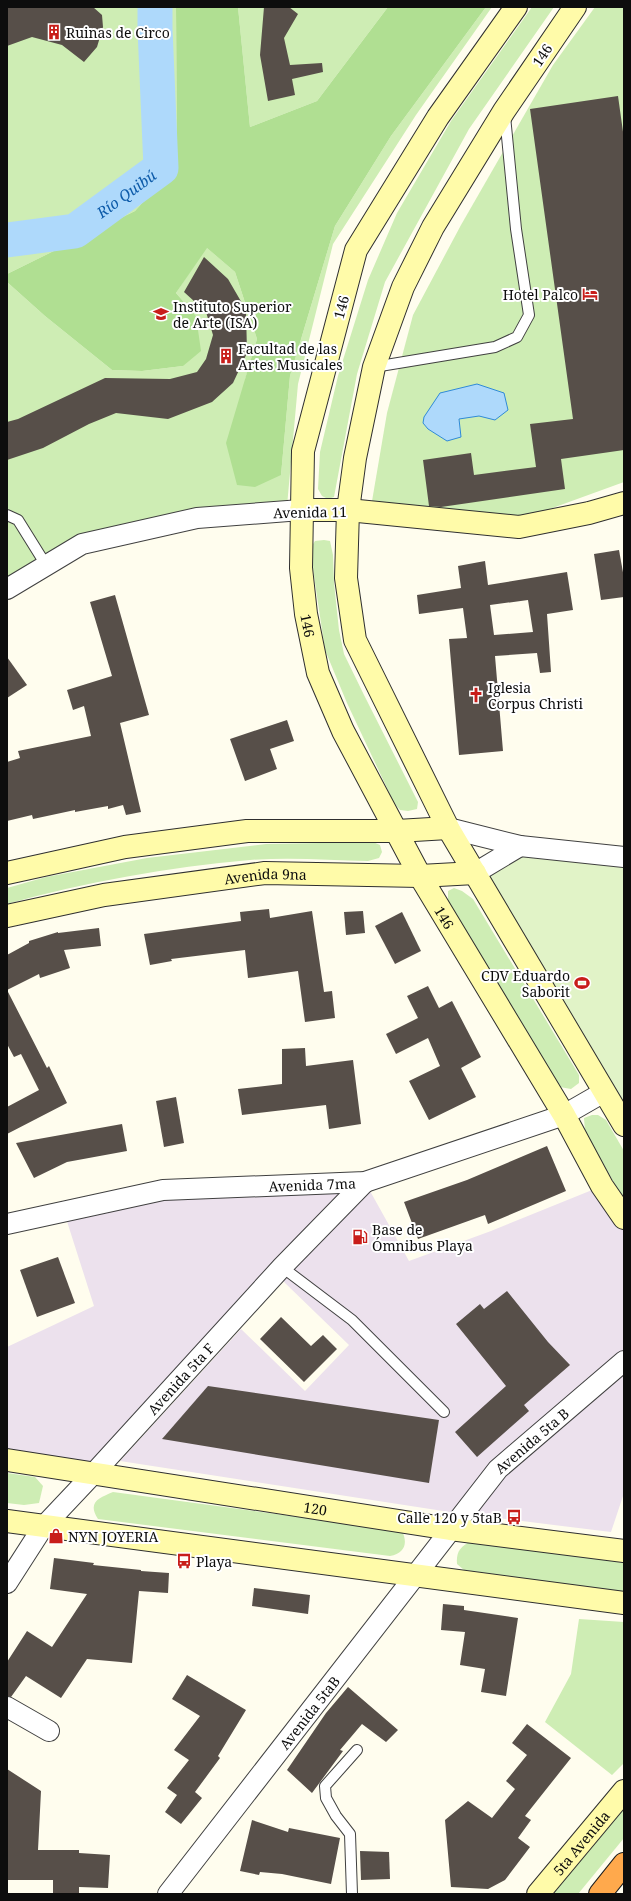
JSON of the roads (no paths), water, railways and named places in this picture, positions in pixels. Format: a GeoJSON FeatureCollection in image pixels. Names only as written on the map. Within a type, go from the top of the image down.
{"type":"FeatureCollection","features":[{"type":"Feature","properties":{"kind":"highway"},"geometry":{"type":"LineString","coordinates":[[600,1894],[624,1864]]}},
{"type":"Feature","properties":{"kind":"main road","name":"146"},"geometry":{"type":"LineString","coordinates":[[516,7],[438,117],[356,250],[303,451],[301,576],[306,614],[318,674],[343,731],[420,876],[564,1115],[602,1186],[624,1218]]}},
{"type":"Feature","properties":{"kind":"main road","name":"146"},"geometry":{"type":"LineString","coordinates":[[575,7],[504,111],[434,227],[403,287],[374,367],[355,458],[348,510],[346,578],[354,640],[448,828],[624,1125]]}},
{"type":"Feature","properties":{"kind":"main road","name":"Avenida 11"},"geometry":{"type":"LineString","coordinates":[[301,510],[348,510],[519,527],[589,513],[624,502]]}},
{"type":"Feature","properties":{"kind":"main road"},"geometry":{"type":"LineString","coordinates":[[7,873],[125,847],[247,831],[397,831],[448,828]]}},
{"type":"Feature","properties":{"kind":"main road","name":"Avenida 9na"},"geometry":{"type":"LineString","coordinates":[[7,916],[104,895],[265,873],[420,876],[475,873]]}},
{"type":"Feature","properties":{"kind":"main road","name":"120"},"geometry":{"type":"LineString","coordinates":[[7,1460],[450,1530],[624,1551]]}},
{"type":"Feature","properties":{"kind":"main road"},"geometry":{"type":"LineString","coordinates":[[7,1521],[42,1527],[415,1574],[624,1603]]}},
{"type":"Feature","properties":{"kind":"main road","name":"5ta Avenida"},"geometry":{"type":"LineString","coordinates":[[538,1894],[624,1791]]}},
{"type":"Feature","properties":{"kind":"street","name":"Avenida 11"},"geometry":{"type":"LineString","coordinates":[[7,589],[82,544],[197,518],[301,510]]}},
{"type":"Feature","properties":{"kind":"street"},"geometry":{"type":"LineString","coordinates":[[448,828],[520,846],[624,856]]}},
{"type":"Feature","properties":{"kind":"street","name":"Avenida 9na"},"geometry":{"type":"LineString","coordinates":[[475,873],[520,846]]}},
{"type":"Feature","properties":{"kind":"street","name":"Avenida 7ma"},"geometry":{"type":"LineString","coordinates":[[7,1223],[163,1190],[365,1182],[564,1115],[604,1092]]}},
{"type":"Feature","properties":{"kind":"street","name":"Avenida 5ta F"},"geometry":{"type":"LineString","coordinates":[[7,1584],[42,1527],[94,1473],[282,1267],[365,1182]]}},
{"type":"Feature","properties":{"kind":"street","name":"Avenida 5ta B"},"geometry":{"type":"LineString","coordinates":[[450,1530],[498,1469],[624,1361]]}},
{"type":"Feature","properties":{"kind":"street","name":"Avenida 5taB"},"geometry":{"type":"LineString","coordinates":[[168,1894],[450,1530]]}},
{"type":"Feature","properties":{"kind":"street"},"geometry":{"type":"LineString","coordinates":[[7,1707],[49,1731]]}},
{"type":"Feature","properties":{"kind":"lane"},"geometry":{"type":"LineString","coordinates":[[374,367],[495,347],[517,337],[529,315],[516,229],[504,111]]}},
{"type":"Feature","properties":{"kind":"lane"},"geometry":{"type":"LineString","coordinates":[[7,515],[18,520],[46,565]]}},
{"type":"Feature","properties":{"kind":"lane"},"geometry":{"type":"LineString","coordinates":[[282,1267],[352,1320],[444,1412]]}},
{"type":"Feature","properties":{"kind":"lane"},"geometry":{"type":"LineString","coordinates":[[352,1894],[350,1834],[336,1816],[326,1798],[326,1786],[357,1750]]}},
{"type":"Feature","properties":{"kind":"water"},"geometry":{"type":"Polygon","coordinates":[[[477,384],[504,393],[508,410],[495,420],[479,416],[459,419],[461,437],[447,441],[428,429],[423,423],[424,417],[440,393],[477,384]]]}},
{"type":"Feature","properties":{"kind":"waterway","name":"Río Quibú"},"geometry":{"type":"LineString","coordinates":[[7,240],[75,231],[161,168],[155,7]]}},
{"type":"Feature","properties":{"kind":"place","name":"Ruinas de Circo"},"geometry":{"type":"Point","coordinates":[54,32]}},
{"type":"Feature","properties":{"kind":"place","name":"Hotel Palco"},"geometry":{"type":"Point","coordinates":[590,294]}},
{"type":"Feature","properties":{"kind":"place","name":"Instituto Superior de Arte (ISA)"},"geometry":{"type":"Point","coordinates":[161,314]}},
{"type":"Feature","properties":{"kind":"place","name":"Facultad de las Artes Musicales"},"geometry":{"type":"Point","coordinates":[226,356]}},
{"type":"Feature","properties":{"kind":"place","name":"Iglesia Corpus Christi"},"geometry":{"type":"Point","coordinates":[476,695]}},
{"type":"Feature","properties":{"kind":"place","name":"CDV Eduardo Saborit"},"geometry":{"type":"Point","coordinates":[582,983]}},
{"type":"Feature","properties":{"kind":"place","name":"Base de Ómnibus Playa"},"geometry":{"type":"Point","coordinates":[360,1237]}},
{"type":"Feature","properties":{"kind":"place","name":"Calle 120 y 5taB"},"geometry":{"type":"Point","coordinates":[514,1517]}},
{"type":"Feature","properties":{"kind":"place","name":"NYN JOYERIA"},"geometry":{"type":"Point","coordinates":[56,1536]}},
{"type":"Feature","properties":{"kind":"place","name":"Playa"},"geometry":{"type":"Point","coordinates":[184,1561]}}]}
